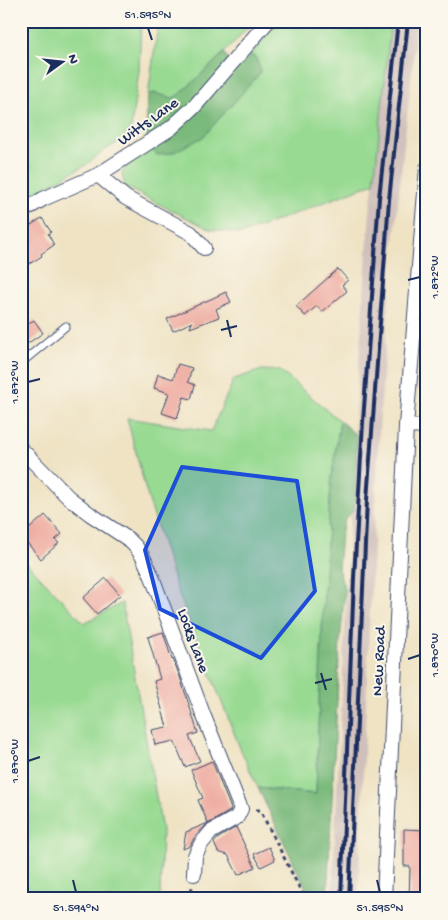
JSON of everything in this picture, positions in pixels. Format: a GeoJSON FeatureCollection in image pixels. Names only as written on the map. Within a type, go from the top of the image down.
{"type":"FeatureCollection","features":[{"type":"Feature","properties":{"kind":"street","name":"Witts Lane"},"geometry":{"type":"LineString","coordinates":[[21,212],[43,198],[98,175],[171,128],[194,107],[268,21]]}},
{"type":"Feature","properties":{"kind":"street","name":"New Road"},"geometry":{"type":"LineString","coordinates":[[384,899],[406,426],[427,168]]}},
{"type":"Feature","properties":{"kind":"street"},"geometry":{"type":"LineString","coordinates":[[98,175],[126,198],[191,233],[204,248]]}},
{"type":"Feature","properties":{"kind":"street"},"geometry":{"type":"LineString","coordinates":[[406,426],[427,427]]}},
{"type":"Feature","properties":{"kind":"street","name":"Locks Lane"},"geometry":{"type":"LineString","coordinates":[[21,449],[68,496],[90,514],[128,539],[143,557],[152,574],[203,714],[240,803],[240,813]]}},
{"type":"Feature","properties":{"kind":"street"},"geometry":{"type":"LineString","coordinates":[[194,874],[195,856],[206,837],[217,828],[237,817],[240,813]]}},
{"type":"Feature","properties":{"kind":"lane"},"geometry":{"type":"LineString","coordinates":[[21,363],[66,326]]}},
{"type":"Feature","properties":{"kind":"path"},"geometry":{"type":"LineString","coordinates":[[240,813],[260,810],[305,899]]}},
{"type":"Feature","properties":{"kind":"highlighted area"},"geometry":{"type":"Polygon","coordinates":[[[182,467],[297,481],[315,591],[261,658],[160,609],[145,550],[182,467]]]}},
{"type":"Feature","properties":{"kind":"shaded area"},"geometry":{"type":"Polygon","coordinates":[[[391,21],[417,21],[391,270],[380,415],[358,899],[332,899],[355,417],[370,212],[391,21]]]}},
{"type":"Feature","properties":{"kind":"green space"},"geometry":{"type":"Polygon","coordinates":[[[21,21],[141,21],[139,71],[131,127],[124,139],[105,150],[84,166],[21,201],[21,21]]]}},
{"type":"Feature","properties":{"kind":"green space"},"geometry":{"type":"Polygon","coordinates":[[[157,21],[254,21],[224,53],[173,99],[154,93],[148,95],[158,26],[157,21]]]}},
{"type":"Feature","properties":{"kind":"green space"},"geometry":{"type":"Polygon","coordinates":[[[278,21],[391,21],[374,183],[242,234],[209,229],[125,187],[122,173],[128,164],[256,58],[250,55],[278,21]]]}},
{"type":"Feature","properties":{"kind":"green space"},"geometry":{"type":"Polygon","coordinates":[[[224,53],[233,66],[237,68],[250,55],[256,58],[261,72],[203,137],[172,153],[157,155],[149,147],[146,131],[148,95],[154,93],[173,98],[181,93],[224,53]]]}},
{"type":"Feature","properties":{"kind":"green space"},"geometry":{"type":"Polygon","coordinates":[[[262,370],[280,371],[340,421],[331,486],[326,563],[316,794],[258,788],[240,748],[177,590],[146,491],[127,418],[211,431],[234,379],[262,370]]]}},
{"type":"Feature","properties":{"kind":"green space"},"geometry":{"type":"Polygon","coordinates":[[[340,421],[357,436],[354,510],[345,519],[341,534],[338,569],[345,590],[340,642],[327,899],[311,899],[258,788],[316,794],[328,524],[340,421]]]}},
{"type":"Feature","properties":{"kind":"green space"},"geometry":{"type":"Polygon","coordinates":[[[21,557],[84,623],[122,603],[162,830],[160,899],[21,899],[21,557]]]}},
{"type":"Feature","properties":{"kind":"building"},"geometry":{"type":"Polygon","coordinates":[[[42,218],[51,232],[48,234],[54,245],[41,254],[42,256],[21,269],[21,231],[42,218]]]}},
{"type":"Feature","properties":{"kind":"building"},"geometry":{"type":"Polygon","coordinates":[[[338,269],[348,280],[342,285],[347,291],[322,312],[317,306],[305,316],[296,306],[338,269]]]}},
{"type":"Feature","properties":{"kind":"building"},"geometry":{"type":"Polygon","coordinates":[[[226,292],[231,302],[216,309],[219,317],[190,328],[192,322],[173,331],[167,319],[226,292]]]}},
{"type":"Feature","properties":{"kind":"building"},"geometry":{"type":"Polygon","coordinates":[[[34,320],[43,333],[21,348],[21,328],[34,320]]]}},
{"type":"Feature","properties":{"kind":"building"},"geometry":{"type":"Polygon","coordinates":[[[178,364],[192,368],[188,382],[195,385],[191,399],[184,397],[177,418],[162,413],[169,393],[154,388],[158,374],[173,379],[178,364]]]}},
{"type":"Feature","properties":{"kind":"building"},"geometry":{"type":"Polygon","coordinates":[[[45,515],[62,534],[55,540],[59,543],[41,559],[21,536],[45,515]]]}},
{"type":"Feature","properties":{"kind":"building"},"geometry":{"type":"Polygon","coordinates":[[[106,578],[120,595],[97,614],[83,598],[106,578]]]}},
{"type":"Feature","properties":{"kind":"building"},"geometry":{"type":"Polygon","coordinates":[[[163,632],[198,733],[189,736],[200,761],[185,767],[174,741],[155,745],[152,730],[167,727],[154,681],[160,679],[148,637],[163,632]]]}},
{"type":"Feature","properties":{"kind":"building"},"geometry":{"type":"Polygon","coordinates":[[[212,761],[231,809],[206,825],[194,838],[190,846],[183,849],[186,832],[208,823],[198,800],[203,798],[191,770],[212,761]]]}},
{"type":"Feature","properties":{"kind":"building"},"geometry":{"type":"Polygon","coordinates":[[[236,827],[255,867],[238,875],[228,855],[218,852],[214,843],[236,827]]]}},
{"type":"Feature","properties":{"kind":"building"},"geometry":{"type":"Polygon","coordinates":[[[404,829],[425,830],[427,899],[409,899],[410,866],[404,866],[404,829]]]}},
{"type":"Feature","properties":{"kind":"building"},"geometry":{"type":"Polygon","coordinates":[[[269,847],[275,860],[261,867],[254,854],[269,847]]]}},
{"type":"Feature","properties":{"kind":"railway"},"geometry":{"type":"LineString","coordinates":[[341,899],[354,578],[363,422],[379,198],[398,21]]}},
{"type":"Feature","properties":{"kind":"railway"},"geometry":{"type":"LineString","coordinates":[[349,899],[367,500],[389,200],[408,21]]}}]}
